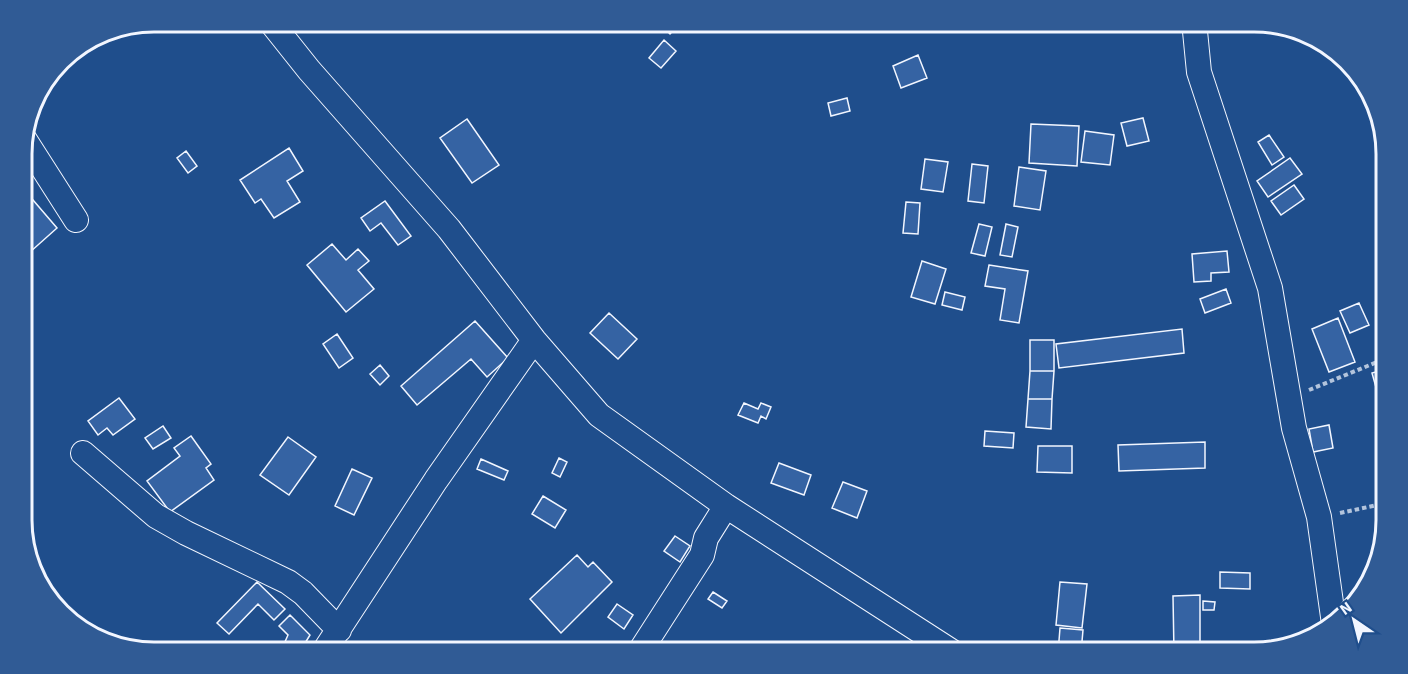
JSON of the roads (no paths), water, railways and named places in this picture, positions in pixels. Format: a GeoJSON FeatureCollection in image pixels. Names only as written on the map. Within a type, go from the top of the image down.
{"type":"FeatureCollection","features":[{"type":"Feature","properties":{"kind":"street"},"geometry":{"type":"LineString","coordinates":[[279,32],[309,70],[449,229],[534,340],[599,415],[726,506],[937,642]]}},
{"type":"Feature","properties":{"kind":"street"},"geometry":{"type":"LineString","coordinates":[[1195,32],[1199,72],[1222,135],[1270,288],[1293,428],[1319,517],[1329,590]]}},
{"type":"Feature","properties":{"kind":"street"},"geometry":{"type":"LineString","coordinates":[[32,150],[76,220]]}},
{"type":"Feature","properties":{"kind":"street"},"geometry":{"type":"LineString","coordinates":[[331,642],[436,480],[534,340]]}},
{"type":"Feature","properties":{"kind":"street"},"geometry":{"type":"LineString","coordinates":[[82,453],[156,516],[288,582],[311,600],[339,630]]}},
{"type":"Feature","properties":{"kind":"street"},"geometry":{"type":"LineString","coordinates":[[646,642],[702,555],[706,538],[726,506]]}}]}
